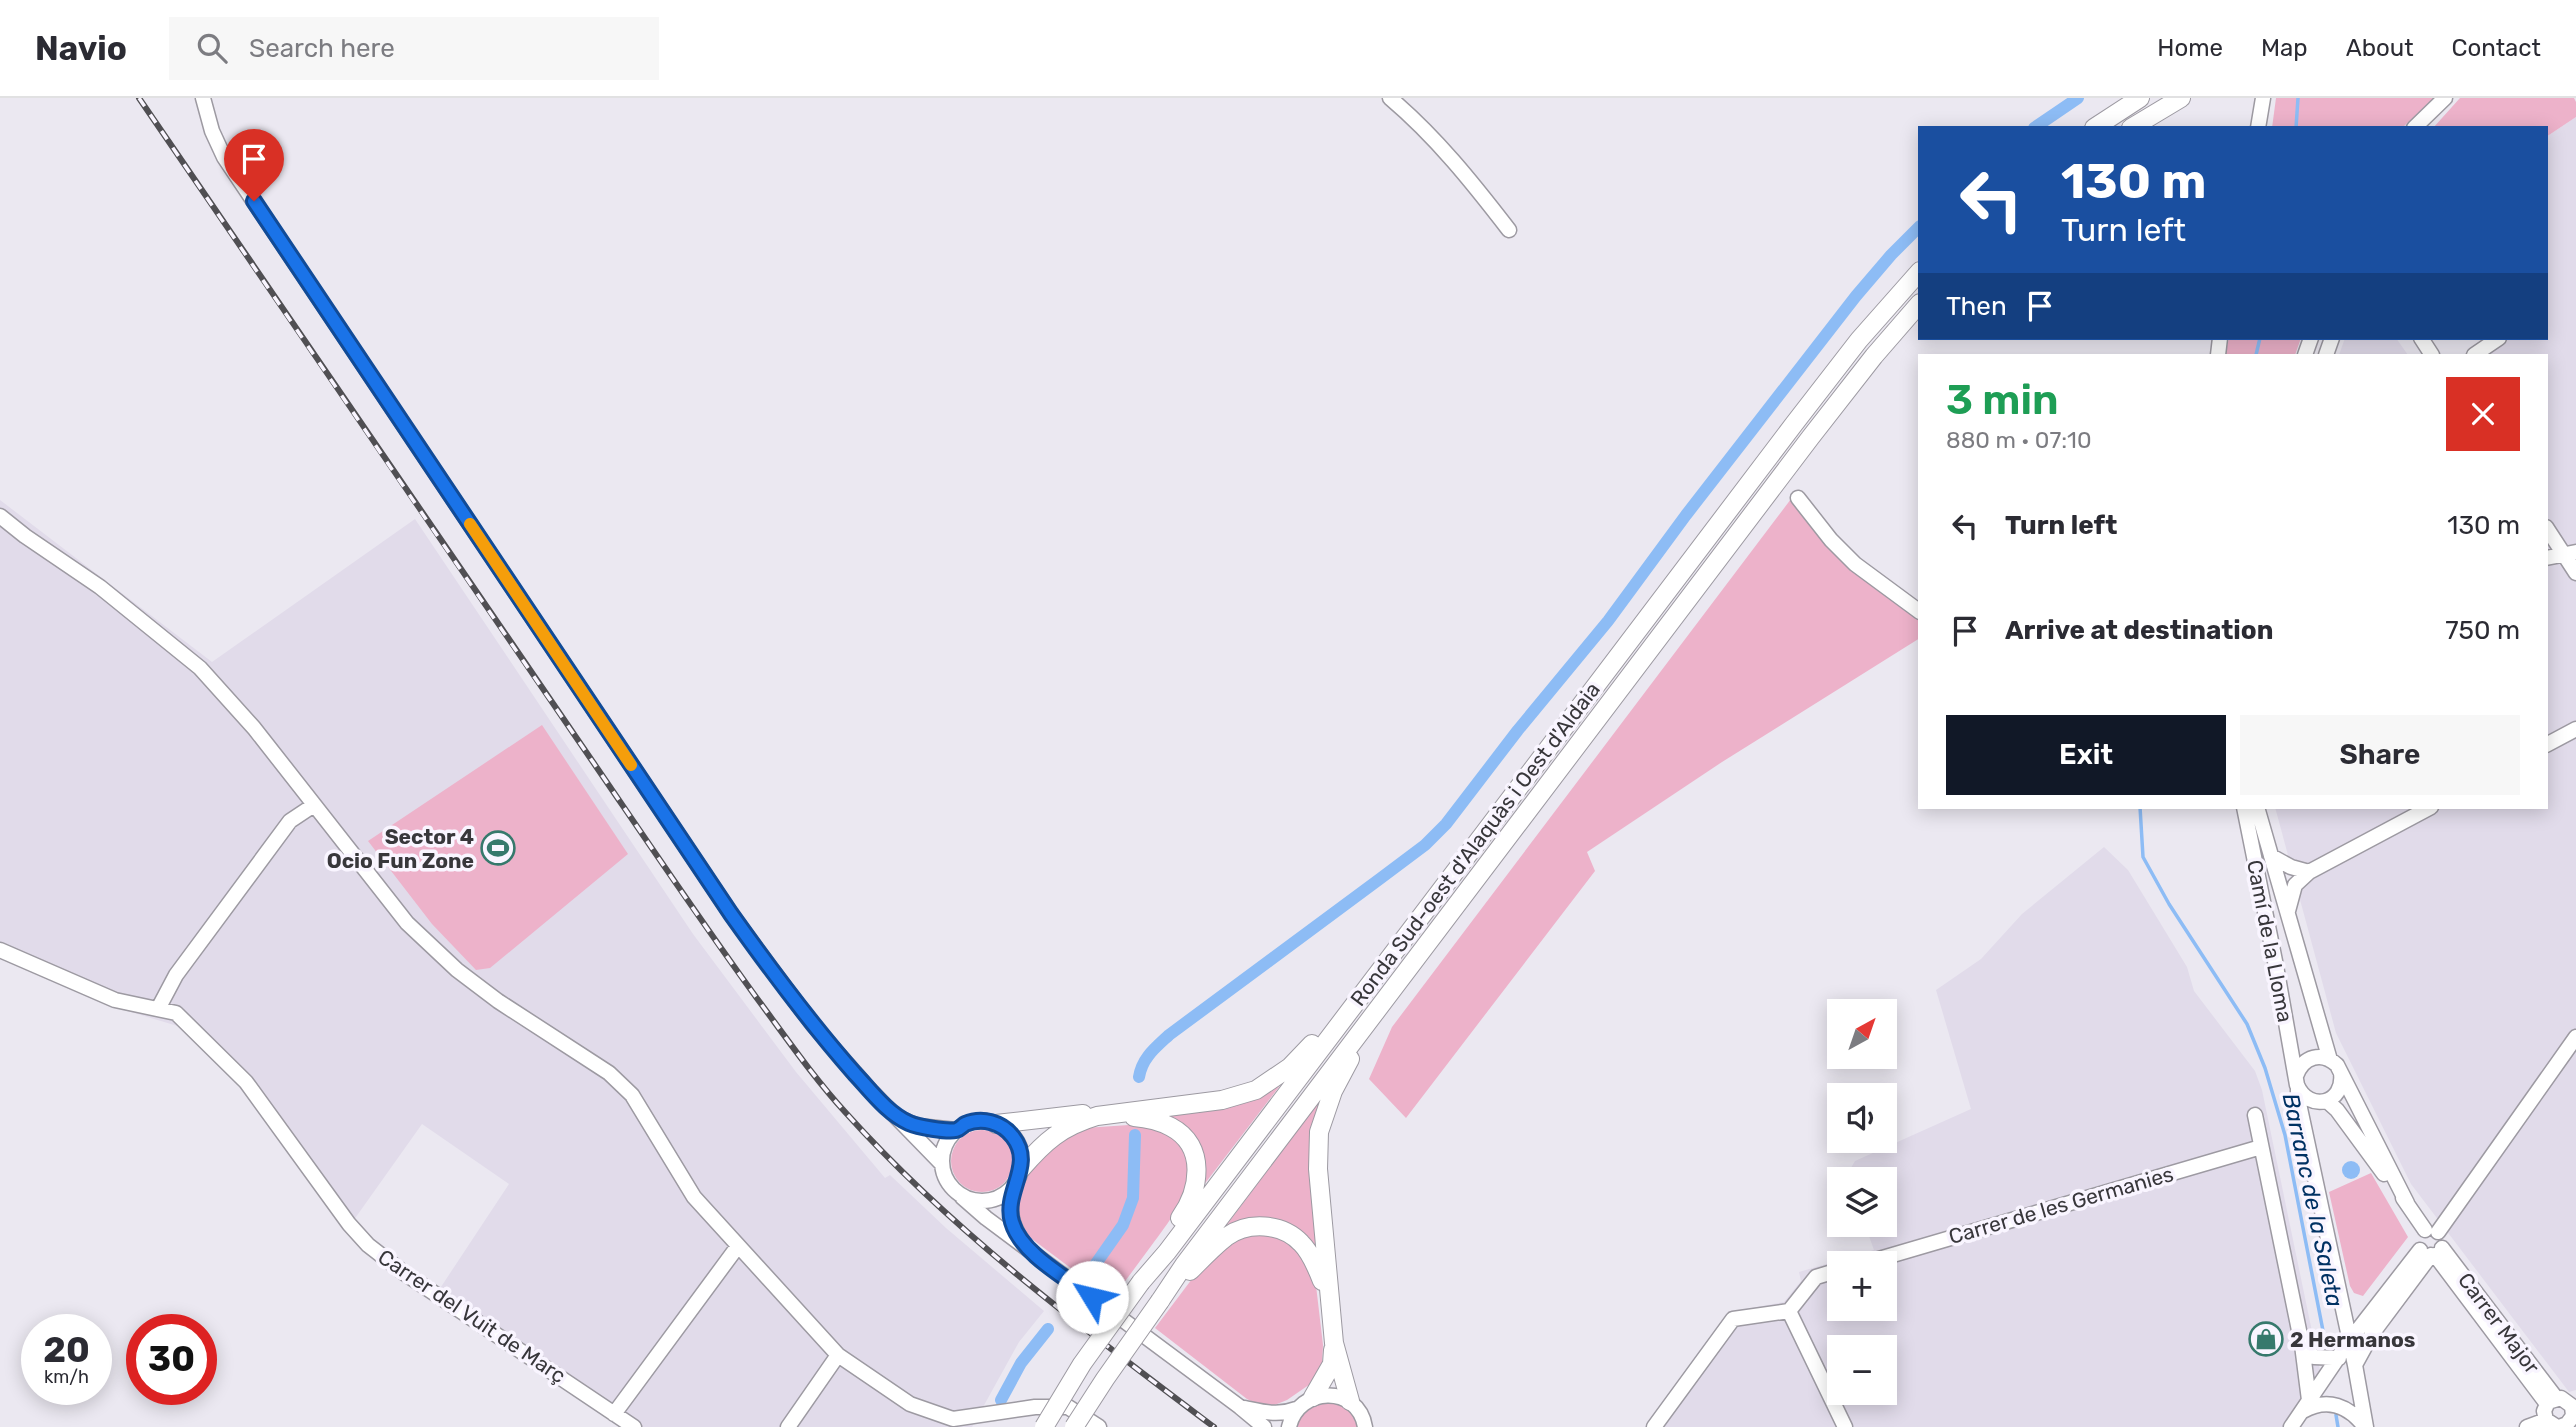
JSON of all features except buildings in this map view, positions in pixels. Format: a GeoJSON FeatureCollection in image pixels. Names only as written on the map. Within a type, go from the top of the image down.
{"type":"FeatureCollection","features":[{"type":"Feature","properties":{"kind":"main road"},"geometry":{"type":"LineString","coordinates":[[2097,126],[2140,98]]}},
{"type":"Feature","properties":{"kind":"main road"},"geometry":{"type":"LineString","coordinates":[[2134,126],[2182,98]]}},
{"type":"Feature","properties":{"kind":"main road","name":"Ronda Sud-oest d'Alaquàs i Oest d'Aldaia"},"geometry":{"type":"LineString","coordinates":[[1044,1427],[1082,1364],[1141,1282],[1167,1252],[1810,403],[1859,340],[1918,273]]}},
{"type":"Feature","properties":{"kind":"main road","name":"Ronda Sud-oest d'Alaquàs i Oest d'Aldaia"},"geometry":{"type":"LineString","coordinates":[[1074,1427],[1184,1265],[1810,438],[1874,356],[1918,305]]}},
{"type":"Feature","properties":{"kind":"main road"},"geometry":{"type":"LineString","coordinates":[[996,1124],[1073,1115],[1116,1114],[1222,1100],[1256,1090],[1290,1067],[1314,1041],[1337,1026]]}},
{"type":"Feature","properties":{"kind":"main road"},"geometry":{"type":"LineString","coordinates":[[1350,1401],[1334,1343],[1318,1169],[1319,1132],[1333,1091],[1350,1058],[1355,1038]]}},
{"type":"Feature","properties":{"kind":"main road"},"geometry":{"type":"LineString","coordinates":[[1116,1114],[1169,1126],[1186,1140],[1196,1161],[1196,1185],[1191,1201],[1150,1261],[1141,1282]]}},
{"type":"Feature","properties":{"kind":"main road"},"geometry":{"type":"LineString","coordinates":[[1017,1178],[1050,1137],[1097,1116]]}},
{"type":"Feature","properties":{"kind":"main road"},"geometry":{"type":"LineString","coordinates":[[1160,1301],[1228,1236],[1257,1226],[1278,1229],[1303,1244],[1328,1292]]}},
{"type":"Feature","properties":{"kind":"main road"},"geometry":{"type":"LineString","coordinates":[[1313,1396],[1332,1364],[1334,1343]]}},
{"type":"Feature","properties":{"kind":"street"},"geometry":{"type":"LineString","coordinates":[[203,98],[212,131],[231,168],[731,914],[813,1025],[941,1163]]}},
{"type":"Feature","properties":{"kind":"street"},"geometry":{"type":"LineString","coordinates":[[1390,98],[1425,129],[1460,166],[1509,230]]}},
{"type":"Feature","properties":{"kind":"street"},"geometry":{"type":"LineString","coordinates":[[2258,126],[2263,98]]}},
{"type":"Feature","properties":{"kind":"street"},"geometry":{"type":"LineString","coordinates":[[2416,126],[2444,99]]}},
{"type":"Feature","properties":{"kind":"street"},"geometry":{"type":"LineString","coordinates":[[2475,354],[2496,340]]}},
{"type":"Feature","properties":{"kind":"street"},"geometry":{"type":"LineString","coordinates":[[1798,498],[1830,540],[1854,564],[1918,611]]}},
{"type":"Feature","properties":{"kind":"street"},"geometry":{"type":"LineString","coordinates":[[0,516],[24,536],[100,587],[200,668],[254,728],[400,915],[457,970],[498,1001],[609,1073],[632,1095],[694,1197],[838,1356],[909,1404],[953,1419],[1035,1407],[1068,1407],[1099,1427]]}},
{"type":"Feature","properties":{"kind":"street"},"geometry":{"type":"LineString","coordinates":[[2548,529],[2570,553],[2576,573]]}},
{"type":"Feature","properties":{"kind":"street"},"geometry":{"type":"LineString","coordinates":[[2548,558],[2570,553]]}},
{"type":"Feature","properties":{"kind":"street"},"geometry":{"type":"LineString","coordinates":[[2548,744],[2576,729]]}},
{"type":"Feature","properties":{"kind":"street"},"geometry":{"type":"LineString","coordinates":[[158,1009],[176,975],[290,821],[314,805]]}},
{"type":"Feature","properties":{"kind":"street","name":"Camí de la Lloma"},"geometry":{"type":"LineString","coordinates":[[2244,809],[2317,1183]]}},
{"type":"Feature","properties":{"kind":"street","name":"Camí de la Lloma"},"geometry":{"type":"LineString","coordinates":[[2258,809],[2330,1060]]}},
{"type":"Feature","properties":{"kind":"street"},"geometry":{"type":"LineString","coordinates":[[2288,914],[2295,885],[2309,872],[2427,809]]}},
{"type":"Feature","properties":{"kind":"street"},"geometry":{"type":"LineString","coordinates":[[2271,856],[2291,867],[2309,872]]}},
{"type":"Feature","properties":{"kind":"street","name":"Carrer del Vuit de Març"},"geometry":{"type":"LineString","coordinates":[[0,950],[115,1000],[176,1013],[246,1082],[349,1224],[368,1245],[404,1273],[634,1427]]}},
{"type":"Feature","properties":{"kind":"street"},"geometry":{"type":"LineString","coordinates":[[2432,1252],[2418,1237],[2431,1231],[2576,1037]]}},
{"type":"Feature","properties":{"kind":"street"},"geometry":{"type":"LineString","coordinates":[[2292,1426],[2350,1340],[2443,1239],[2431,1231],[2407,1203],[2337,1110],[2323,1102],[2306,1099],[2297,1083],[2303,1063],[2316,1057],[2330,1060],[2341,1073],[2407,1203]]}},
{"type":"Feature","properties":{"kind":"street"},"geometry":{"type":"LineString","coordinates":[[2341,1073],[2337,1093],[2323,1102],[2311,1117],[2317,1183],[2355,1365],[2365,1427]]}},
{"type":"Feature","properties":{"kind":"street"},"geometry":{"type":"LineString","coordinates":[[894,1114],[918,1126],[956,1130]]}},
{"type":"Feature","properties":{"kind":"street"},"geometry":{"type":"LineString","coordinates":[[2255,1115],[2302,1345],[2306,1406]]}},
{"type":"Feature","properties":{"kind":"street"},"geometry":{"type":"LineString","coordinates":[[1029,1250],[1012,1224],[1009,1209],[1017,1178],[1019,1147],[1006,1129],[996,1124],[975,1121],[956,1130],[947,1139],[942,1151],[941,1163],[947,1182],[1029,1250],[1264,1427]]}},
{"type":"Feature","properties":{"kind":"street","name":"Carrer de les Germanies"},"geometry":{"type":"LineString","coordinates":[[1897,1254],[2261,1147]]}},
{"type":"Feature","properties":{"kind":"street"},"geometry":{"type":"LineString","coordinates":[[962,1196],[980,1202],[990,1201],[999,1198],[1017,1178]]}},
{"type":"Feature","properties":{"kind":"street"},"geometry":{"type":"LineString","coordinates":[[614,1414],[738,1246]]}},
{"type":"Feature","properties":{"kind":"street"},"geometry":{"type":"LineString","coordinates":[[2355,1365],[2372,1334],[2432,1252]]}},
{"type":"Feature","properties":{"kind":"street","name":"Carrer Major"},"geometry":{"type":"LineString","coordinates":[[2432,1252],[2558,1418]]}},
{"type":"Feature","properties":{"kind":"street"},"geometry":{"type":"LineString","coordinates":[[1654,1427],[1733,1319],[1789,1311],[1816,1277],[1827,1274]]}},
{"type":"Feature","properties":{"kind":"street"},"geometry":{"type":"LineString","coordinates":[[2341,1306],[2358,1317],[2371,1315]]}},
{"type":"Feature","properties":{"kind":"street"},"geometry":{"type":"LineString","coordinates":[[1789,1311],[1845,1427]]}},
{"type":"Feature","properties":{"kind":"street"},"geometry":{"type":"LineString","coordinates":[[2302,1345],[2314,1357],[2339,1359]]}},
{"type":"Feature","properties":{"kind":"street"},"geometry":{"type":"LineString","coordinates":[[788,1427],[838,1356]]}},
{"type":"Feature","properties":{"kind":"street"},"geometry":{"type":"LineString","coordinates":[[1240,1407],[1270,1414],[1284,1413],[1296,1409],[1313,1396],[1326,1394],[1350,1401],[1359,1410],[1365,1427]]}},
{"type":"Feature","properties":{"kind":"street"},"geometry":{"type":"LineString","coordinates":[[2528,1427],[2558,1418],[2565,1400],[2574,1406]]}},
{"type":"Feature","properties":{"kind":"street"},"geometry":{"type":"LineString","coordinates":[[2306,1406],[2345,1407],[2365,1427]]}},
{"type":"Feature","properties":{"kind":"street"},"geometry":{"type":"LineString","coordinates":[[1289,1427],[1296,1409]]}},
{"type":"Feature","properties":{"kind":"shaded area"},"geometry":{"type":"Polygon","coordinates":[[[2276,98],[2434,98],[2404,126],[2272,126],[2276,98]]]}},
{"type":"Feature","properties":{"kind":"shaded area"},"geometry":{"type":"Polygon","coordinates":[[[2460,98],[2574,98],[2576,102],[2576,117],[2548,136],[2548,126],[2435,126],[2460,98]]]}},
{"type":"Feature","properties":{"kind":"shaded area"},"geometry":{"type":"Polygon","coordinates":[[[2576,117],[2576,1390],[2569,1392],[2411,1184],[2336,1033],[2276,809],[2548,809],[2548,354],[2484,354],[2502,340],[2548,340],[2548,136],[2576,117]]]}},
{"type":"Feature","properties":{"kind":"shaded area"},"geometry":{"type":"Polygon","coordinates":[[[2229,340],[2300,340],[2295,354],[2225,354],[2229,340]]]}},
{"type":"Feature","properties":{"kind":"shaded area"},"geometry":{"type":"Polygon","coordinates":[[[2344,340],[2397,340],[2407,354],[2339,354],[2344,340]]]}},
{"type":"Feature","properties":{"kind":"shaded area"},"geometry":{"type":"Polygon","coordinates":[[[1791,499],[1918,614],[1918,639],[1722,762],[1587,852],[1595,871],[1406,1118],[1369,1079],[1392,1027],[1791,499]]]}},
{"type":"Feature","properties":{"kind":"shaded area"},"geometry":{"type":"Polygon","coordinates":[[[0,500],[212,662],[415,519],[693,934],[796,1072],[885,1178],[890,1175],[946,1228],[1044,1311],[1019,1342],[972,1427],[625,1427],[433,1299],[509,1184],[422,1124],[346,1231],[252,1100],[181,1027],[114,1007],[0,957],[0,500]]]}},
{"type":"Feature","properties":{"kind":"shaded area","name":"Sector 4 Ocio Fun Zone"},"geometry":{"type":"Polygon","coordinates":[[[542,725],[628,854],[490,968],[476,970],[432,924],[368,841],[542,725]]]}},
{"type":"Feature","properties":{"kind":"shaded area"},"geometry":{"type":"Polygon","coordinates":[[[2104,847],[2128,870],[2187,967],[2194,991],[2255,1071],[2262,1090],[2321,1375],[2284,1427],[1645,1427],[1730,1312],[1784,1302],[1801,1281],[1799,1272],[1827,1264],[1827,1321],[1897,1321],[1897,1251],[1871,1251],[1874,1250],[1869,1237],[1897,1237],[1897,1167],[1852,1167],[1855,1161],[1873,1153],[1897,1153],[1897,1142],[1971,1109],[1936,990],[1981,959],[2022,914],[2104,847]]]}},
{"type":"Feature","properties":{"kind":"shaded area"},"geometry":{"type":"Polygon","coordinates":[[[1282,1083],[1203,1186],[1203,1176],[1158,1116],[1282,1083]]]}},
{"type":"Feature","properties":{"kind":"shaded area"},"geometry":{"type":"Polygon","coordinates":[[[1320,1100],[1322,1258],[1302,1235],[1220,1234],[1320,1100]]]}},
{"type":"Feature","properties":{"kind":"shaded area"},"geometry":{"type":"Polygon","coordinates":[[[1143,1124],[1166,1134],[1181,1146],[1189,1160],[1190,1175],[1178,1208],[1112,1299],[1024,1233],[1015,1209],[1018,1194],[1037,1158],[1050,1144],[1085,1128],[1143,1124]]]}},
{"type":"Feature","properties":{"kind":"shaded area"},"geometry":{"type":"Polygon","coordinates":[[[982,1130],[994,1132],[1004,1139],[1011,1149],[1011,1173],[1004,1183],[994,1190],[982,1192],[970,1190],[960,1183],[953,1173],[951,1161],[953,1149],[960,1139],[970,1132],[982,1130]]]}},
{"type":"Feature","properties":{"kind":"shaded area"},"geometry":{"type":"Polygon","coordinates":[[[2371,1173],[2408,1237],[2363,1296],[2354,1293],[2350,1286],[2329,1192],[2371,1173]]]}},
{"type":"Feature","properties":{"kind":"shaded area"},"geometry":{"type":"Polygon","coordinates":[[[1265,1232],[1297,1246],[1315,1277],[1323,1345],[1322,1364],[1316,1380],[1287,1400],[1272,1406],[1259,1405],[1247,1399],[1155,1328],[1198,1271],[1234,1239],[1265,1232]]]}},
{"type":"Feature","properties":{"kind":"shaded area"},"geometry":{"type":"Polygon","coordinates":[[[1321,1401],[1335,1403],[1350,1410],[1360,1427],[1296,1427],[1304,1411],[1321,1401]]]}},
{"type":"Feature","properties":{"kind":"water"},"geometry":{"type":"Polygon","coordinates":[[[2347,1161],[2355,1161],[2360,1170],[2358,1177],[2347,1179],[2342,1174],[2342,1166],[2347,1161]]]}},
{"type":"Feature","properties":{"kind":"waterway"},"geometry":{"type":"LineString","coordinates":[[2037,126],[2078,98]]}},
{"type":"Feature","properties":{"kind":"waterway","name":"Barranc de la Saleta"},"geometry":{"type":"LineString","coordinates":[[2296,126],[2298,98]]}},
{"type":"Feature","properties":{"kind":"waterway"},"geometry":{"type":"LineString","coordinates":[[1139,1077],[1146,1059],[1169,1035],[1425,845],[1446,824],[1518,730],[1608,621],[1686,515],[1856,296],[1918,228]]}},
{"type":"Feature","properties":{"kind":"waterway","name":"Barranc de la Saleta"},"geometry":{"type":"LineString","coordinates":[[2256,354],[2260,340]]}},
{"type":"Feature","properties":{"kind":"waterway","name":"Barranc de la Saleta"},"geometry":{"type":"LineString","coordinates":[[2140,809],[2143,857],[2169,904],[2247,1024],[2265,1068],[2285,1135],[2325,1341]]}},
{"type":"Feature","properties":{"kind":"waterway"},"geometry":{"type":"LineString","coordinates":[[1088,1275],[1123,1225],[1133,1198],[1135,1135]]}},
{"type":"Feature","properties":{"kind":"waterway"},"geometry":{"type":"LineString","coordinates":[[1001,1400],[1021,1363],[1048,1329]]}},
{"type":"Feature","properties":{"kind":"waterway","name":"Barranc de la Saleta"},"geometry":{"type":"LineString","coordinates":[[2336,1415],[2338,1427]]}},
{"type":"Feature","properties":{"kind":"railway"},"geometry":{"type":"LineString","coordinates":[[139,98],[694,910],[822,1085],[888,1157],[976,1240],[1069,1317],[1214,1427]]}},
{"type":"Feature","properties":{"kind":"slow traffic"},"geometry":{"type":"LineString","coordinates":[[470,524],[631,765]]}},
{"type":"Feature","properties":{"kind":"place","name":"Sector 4 Ocio Fun Zone"},"geometry":{"type":"Point","coordinates":[498,848]}},
{"type":"Feature","properties":{"kind":"place","name":"2 Hermanos"},"geometry":{"type":"Point","coordinates":[2266,1339]}},
{"type":"Feature","properties":{"kind":"route"},"geometry":{"type":"LineString","coordinates":[[254,201],[731,914],[786,991],[872,1093],[894,1114],[909,1123],[926,1128],[956,1130],[975,1121],[986,1121],[1006,1129],[1014,1137],[1022,1158],[1021,1169],[1010,1197],[1012,1224],[1029,1250],[1092,1297]]}}]}
